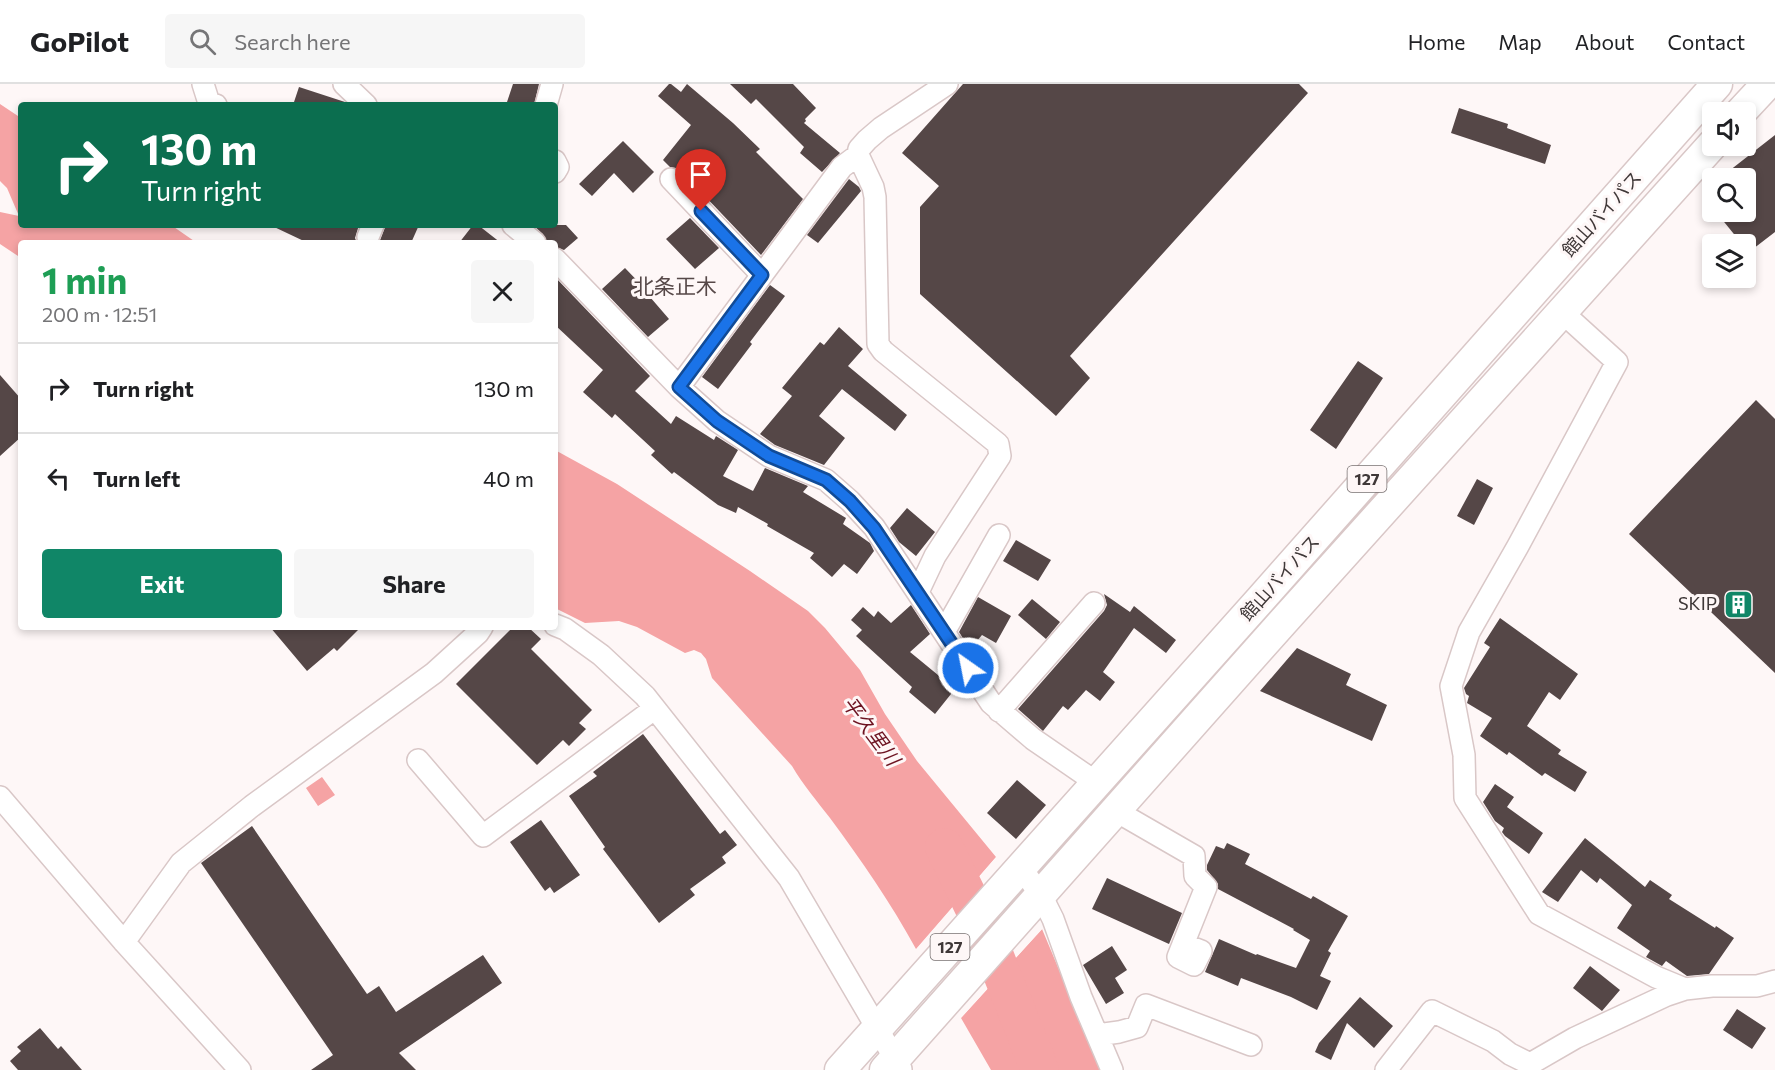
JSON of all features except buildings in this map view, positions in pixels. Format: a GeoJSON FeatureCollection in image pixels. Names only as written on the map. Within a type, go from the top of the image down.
{"type":"FeatureCollection","features":[{"type":"Feature","properties":{"kind":"highway","name":"館山バイパス"},"geometry":{"type":"LineString","coordinates":[[840,1070],[1718,84]]}},
{"type":"Feature","properties":{"kind":"highway"},"geometry":{"type":"LineString","coordinates":[[1750,102],[1767,84]]}},
{"type":"Feature","properties":{"kind":"highway","name":"館山バイパス"},"geometry":{"type":"LineString","coordinates":[[895,1063],[1282,623],[1702,156]]}},
{"type":"Feature","properties":{"kind":"street"},"geometry":{"type":"LineString","coordinates":[[203,84],[209,102]]}},
{"type":"Feature","properties":{"kind":"street"},"geometry":{"type":"LineString","coordinates":[[345,84],[363,102]]}},
{"type":"Feature","properties":{"kind":"street"},"geometry":{"type":"LineString","coordinates":[[547,102],[552,84]]}},
{"type":"Feature","properties":{"kind":"street"},"geometry":{"type":"LineString","coordinates":[[918,592],[934,556],[1000,456],[998,444],[883,351],[878,344],[875,197],[873,187],[858,155],[859,149],[881,128],[947,84]]}},
{"type":"Feature","properties":{"kind":"street"},"geometry":{"type":"LineString","coordinates":[[679,387],[842,167],[858,155]]}},
{"type":"Feature","properties":{"kind":"street"},"geometry":{"type":"LineString","coordinates":[[671,179],[762,275]]}},
{"type":"Feature","properties":{"kind":"street"},"geometry":{"type":"LineString","coordinates":[[517,228],[531,240]]}},
{"type":"Feature","properties":{"kind":"street"},"geometry":{"type":"LineString","coordinates":[[558,262],[679,387],[717,421],[769,456],[826,480],[850,501],[874,528],[991,703],[1033,739],[1096,783]]}},
{"type":"Feature","properties":{"kind":"street"},"geometry":{"type":"LineString","coordinates":[[1563,313],[1617,362],[1469,632],[1451,686],[1464,756],[1465,798],[1539,914],[1656,977],[1685,989]]}},
{"type":"Feature","properties":{"kind":"street"},"geometry":{"type":"LineString","coordinates":[[944,632],[999,534]]}},
{"type":"Feature","properties":{"kind":"street"},"geometry":{"type":"LineString","coordinates":[[999,711],[1094,603]]}},
{"type":"Feature","properties":{"kind":"street"},"geometry":{"type":"LineString","coordinates":[[558,626],[602,655],[645,696],[789,878],[881,1024],[895,1063]]}},
{"type":"Feature","properties":{"kind":"street"},"geometry":{"type":"LineString","coordinates":[[124,942],[181,863],[252,806],[434,673],[480,630]]}},
{"type":"Feature","properties":{"kind":"street"},"geometry":{"type":"LineString","coordinates":[[418,760],[483,836],[654,709]]}},
{"type":"Feature","properties":{"kind":"street"},"geometry":{"type":"LineString","coordinates":[[0,797],[124,942],[240,1070]]}},
{"type":"Feature","properties":{"kind":"street"},"geometry":{"type":"LineString","coordinates":[[1116,811],[1194,856],[1195,876],[1206,888],[1183,944]]}},
{"type":"Feature","properties":{"kind":"street"},"geometry":{"type":"LineString","coordinates":[[1018,871],[1053,919],[1112,1070]]}},
{"type":"Feature","properties":{"kind":"street"},"geometry":{"type":"LineString","coordinates":[[1388,1068],[1432,1011],[1493,1041],[1510,1054],[1530,1064],[1639,1007],[1685,989],[1712,986],[1757,986],[1775,981]]}},
{"type":"Feature","properties":{"kind":"street"},"geometry":{"type":"LineString","coordinates":[[1097,1035],[1137,1027],[1146,1005],[1251,1045]]}},
{"type":"Feature","properties":{"kind":"water"},"geometry":{"type":"Polygon","coordinates":[[[0,104],[18,116],[18,214],[7,188],[0,181],[0,104]]]}},
{"type":"Feature","properties":{"kind":"water"},"geometry":{"type":"Polygon","coordinates":[[[0,212],[18,216],[18,228],[175,228],[193,240],[18,240],[18,256],[0,244],[0,212]]]}},
{"type":"Feature","properties":{"kind":"water"},"geometry":{"type":"Polygon","coordinates":[[[558,452],[617,484],[808,611],[860,670],[885,714],[917,761],[996,857],[916,949],[886,898],[842,834],[792,766],[712,678],[706,659],[701,653],[694,650],[685,653],[637,627],[619,621],[585,623],[558,610],[558,452]]]}},
{"type":"Feature","properties":{"kind":"water"},"geometry":{"type":"Polygon","coordinates":[[[322,777],[335,795],[318,806],[306,788],[322,777]]]}},
{"type":"Feature","properties":{"kind":"water"},"geometry":{"type":"Polygon","coordinates":[[[1042,929],[1101,1070],[991,1070],[961,1018],[1042,929]]]}},
{"type":"Feature","properties":{"kind":"pier"},"geometry":{"type":"Polygon","coordinates":[[[998,855],[999,859],[918,951],[914,952],[998,855]]]}},
{"type":"Feature","properties":{"kind":"pier"},"geometry":{"type":"Polygon","coordinates":[[[1041,926],[1044,927],[959,1020],[959,1016],[1041,926]]]}},
{"type":"Feature","properties":{"kind":"waterway","name":"平久里川"},"geometry":{"type":"LineString","coordinates":[[944,847],[985,931],[1040,1070]]}},
{"type":"Feature","properties":{"kind":"place","name":"SKIP"},"geometry":{"type":"Point","coordinates":[1738,604]}},
{"type":"Feature","properties":{"kind":"district","name":"北条正木"},"geometry":{"type":"Point","coordinates":[675,287]}},
{"type":"Feature","properties":{"kind":"route"},"geometry":{"type":"LineString","coordinates":[[701,211],[762,275],[679,387],[717,421],[769,456],[826,480],[850,501],[874,528],[968,668]]}}]}
